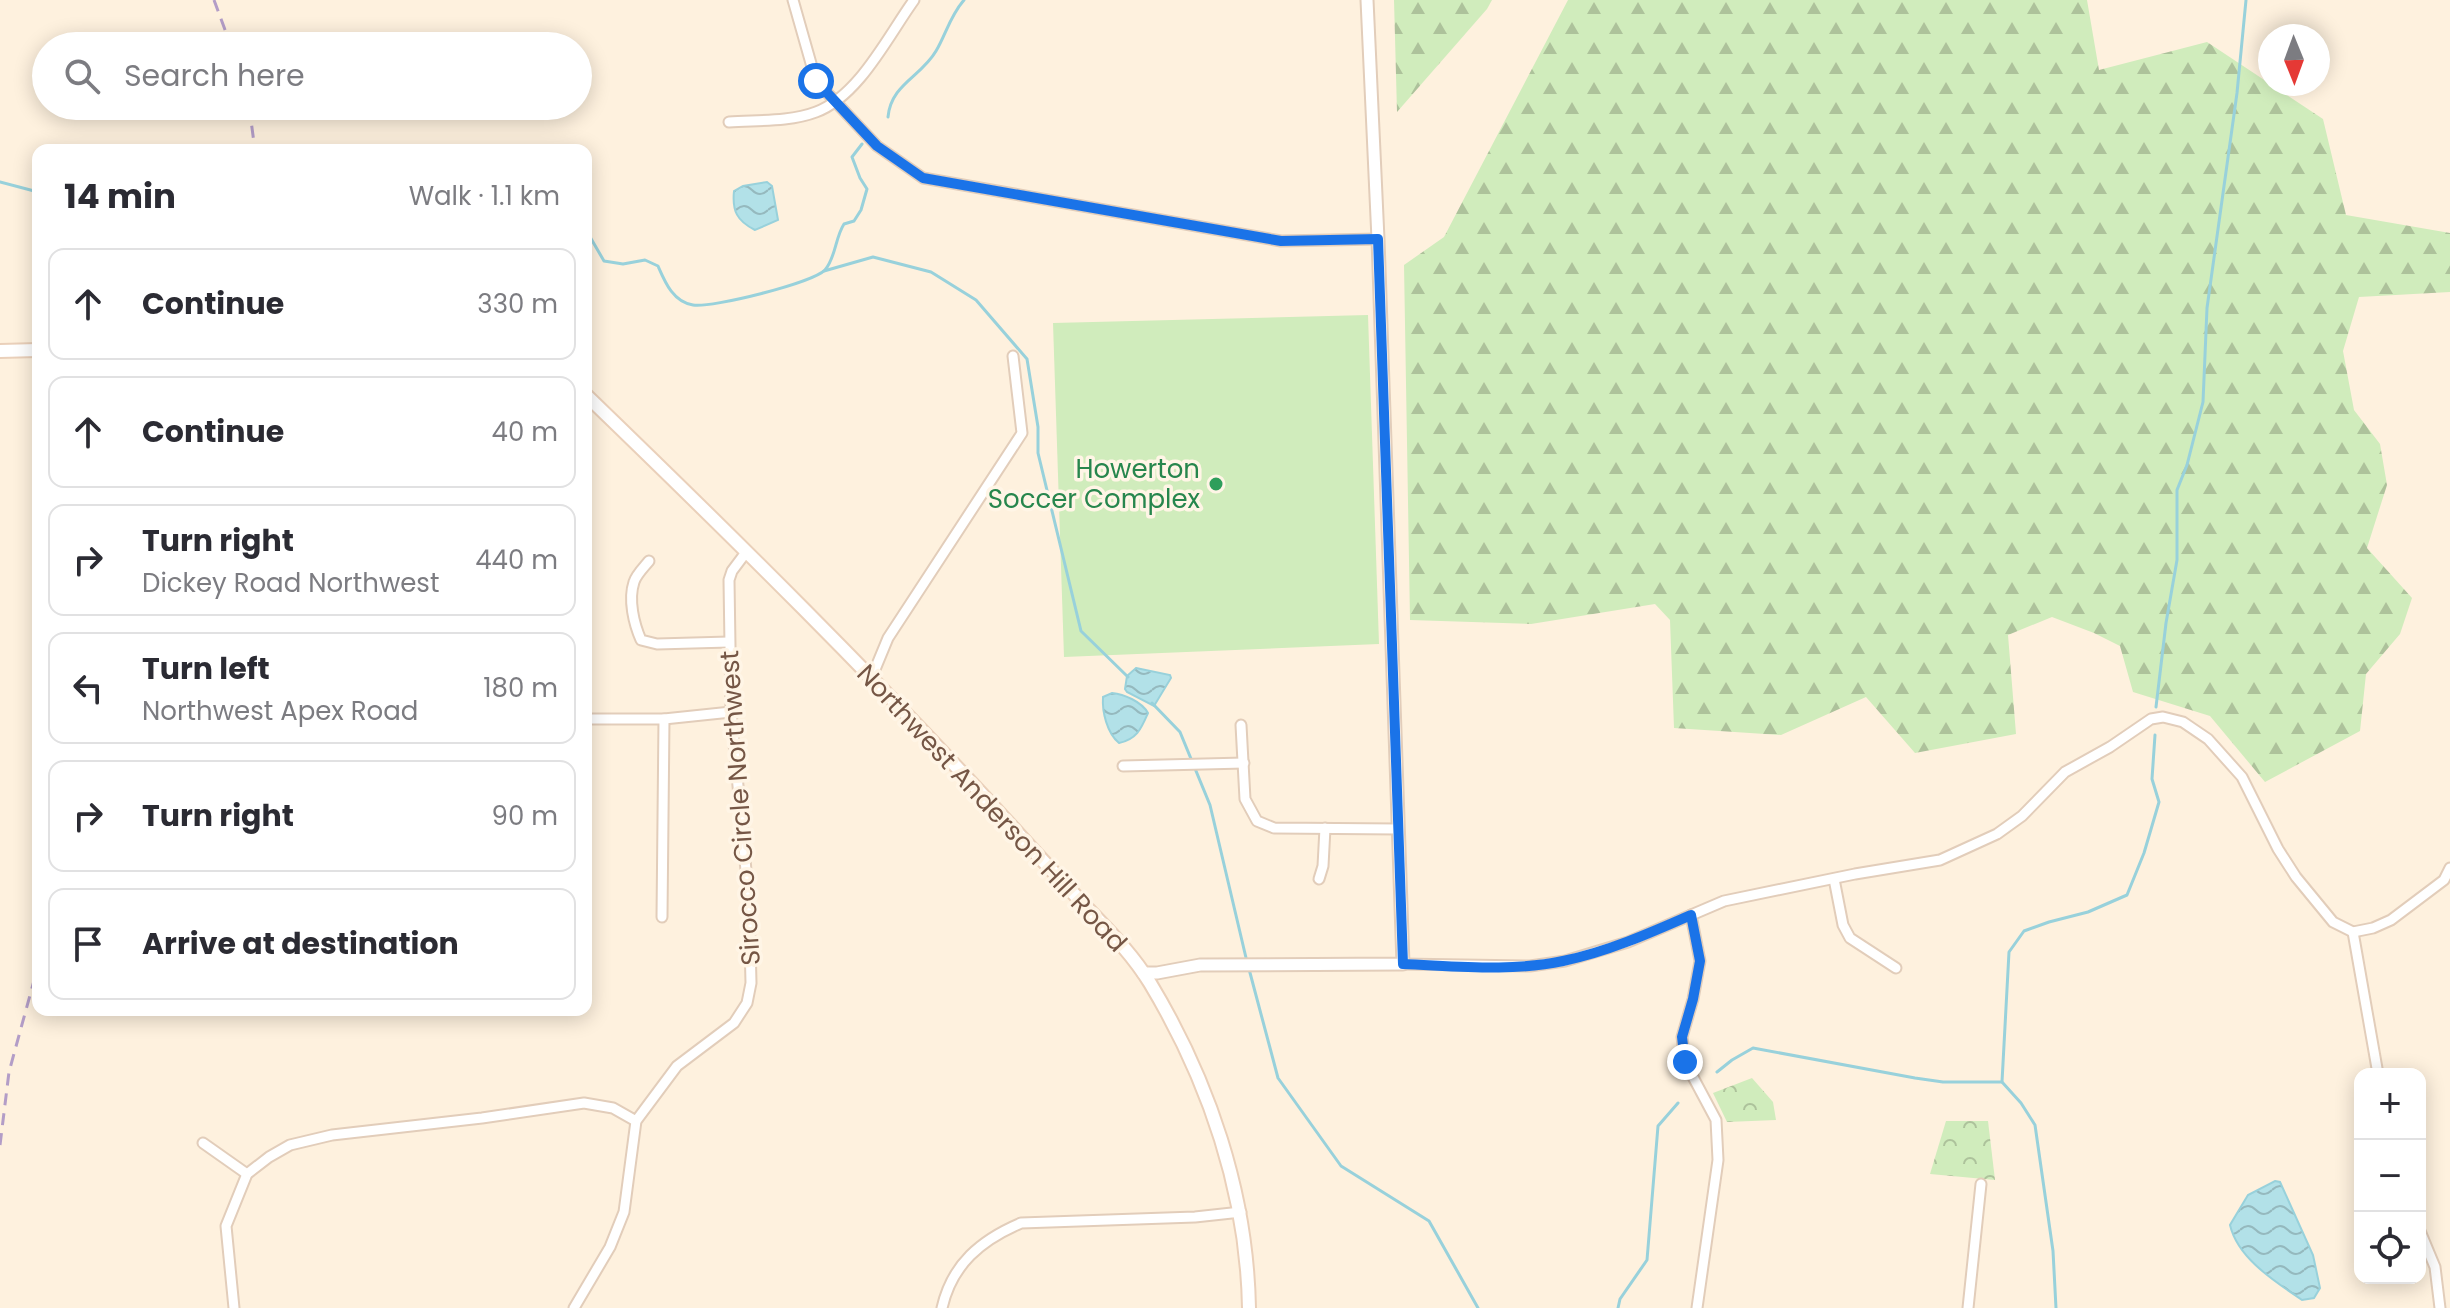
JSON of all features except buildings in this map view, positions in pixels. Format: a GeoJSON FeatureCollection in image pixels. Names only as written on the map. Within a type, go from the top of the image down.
{"type":"FeatureCollection","features":[{"type":"Feature","properties":{"kind":"main road"},"geometry":{"type":"LineString","coordinates":[[0,351],[32,350]]}},
{"type":"Feature","properties":{"kind":"main road","name":"Northwest Anderson Hill Road"},"geometry":{"type":"LineString","coordinates":[[592,401],[747,551],[944,753],[1123,945],[1167,1015],[1210,1107],[1241,1212],[1248,1262],[1249,1308]]}},
{"type":"Feature","properties":{"kind":"street"},"geometry":{"type":"LineString","coordinates":[[793,0],[816,81],[877,146],[923,178],[1281,241],[1378,239]]}},
{"type":"Feature","properties":{"kind":"street"},"geometry":{"type":"LineString","coordinates":[[729,122],[783,119],[815,113],[836,102],[862,74],[914,0]]}},
{"type":"Feature","properties":{"kind":"street"},"geometry":{"type":"LineString","coordinates":[[1367,0],[1403,964]]}},
{"type":"Feature","properties":{"kind":"street"},"geometry":{"type":"LineString","coordinates":[[871,679],[888,638],[1022,433],[1013,356]]}},
{"type":"Feature","properties":{"kind":"street","name":"Sirocco Circle Northwest"},"geometry":{"type":"LineString","coordinates":[[574,1308],[610,1247],[624,1212],[636,1121],[677,1066],[734,1023],[747,1003],[751,983],[749,902],[731,712],[729,580],[747,551]]}},
{"type":"Feature","properties":{"kind":"street"},"geometry":{"type":"LineString","coordinates":[[649,561],[634,584],[634,624],[641,640],[657,644],[729,642]]}},
{"type":"Feature","properties":{"kind":"street"},"geometry":{"type":"LineString","coordinates":[[592,719],[664,719],[731,712]]}},
{"type":"Feature","properties":{"kind":"street"},"geometry":{"type":"LineString","coordinates":[[1143,973],[1200,965],[1530,966],[1565,961],[1628,942],[1724,901],[1940,860],[1997,834],[2022,816],[2065,772],[2151,719],[2163,717],[2183,722],[2208,739],[2242,777],[2278,849],[2296,877],[2333,922],[2353,932],[2391,920],[2444,880],[2450,868]]}},
{"type":"Feature","properties":{"kind":"street"},"geometry":{"type":"LineString","coordinates":[[662,917],[664,719]]}},
{"type":"Feature","properties":{"kind":"street"},"geometry":{"type":"LineString","coordinates":[[1241,725],[1245,799],[1257,821],[1274,828],[1398,829]]}},
{"type":"Feature","properties":{"kind":"street"},"geometry":{"type":"LineString","coordinates":[[1123,766],[1244,763]]}},
{"type":"Feature","properties":{"kind":"street"},"geometry":{"type":"LineString","coordinates":[[1319,879],[1323,866],[1325,828]]}},
{"type":"Feature","properties":{"kind":"street"},"geometry":{"type":"LineString","coordinates":[[1834,879],[1843,925],[1850,938],[1896,968]]}},
{"type":"Feature","properties":{"kind":"street"},"geometry":{"type":"LineString","coordinates":[[1691,915],[1700,961],[1682,1037],[1685,1062],[1716,1120],[1718,1160],[1697,1308]]}},
{"type":"Feature","properties":{"kind":"street"},"geometry":{"type":"LineString","coordinates":[[2353,932],[2377,1068]]}},
{"type":"Feature","properties":{"kind":"street"},"geometry":{"type":"LineString","coordinates":[[234,1308],[226,1226],[247,1174],[290,1145],[332,1135],[584,1103],[613,1108],[636,1121]]}},
{"type":"Feature","properties":{"kind":"street"},"geometry":{"type":"LineString","coordinates":[[203,1143],[247,1174]]}},
{"type":"Feature","properties":{"kind":"street"},"geometry":{"type":"LineString","coordinates":[[1968,1308],[1981,1184]]}},
{"type":"Feature","properties":{"kind":"street"},"geometry":{"type":"LineString","coordinates":[[942,1308],[955,1275],[978,1246],[995,1234],[1021,1223],[1195,1217],[1241,1212]]}},
{"type":"Feature","properties":{"kind":"street"},"geometry":{"type":"LineString","coordinates":[[2426,1245],[2435,1267],[2440,1308]]}},
{"type":"Feature","properties":{"kind":"green space"},"geometry":{"type":"Polygon","coordinates":[[[1394,0],[1492,0],[1397,112],[1394,0]]]}},
{"type":"Feature","properties":{"kind":"green space"},"geometry":{"type":"Polygon","coordinates":[[[1568,0],[2087,0],[2099,70],[2207,42],[2258,76],[2258,96],[2288,96],[2323,119],[2346,215],[2450,233],[2450,292],[2359,297],[2343,351],[2354,410],[2380,444],[2387,485],[2367,548],[2412,598],[2400,634],[2366,674],[2360,731],[2265,782],[2210,716],[2133,692],[2120,646],[2052,617],[2008,635],[2016,734],[1915,753],[1866,697],[1781,735],[1674,728],[1670,620],[1655,604],[1531,624],[1410,620],[1404,265],[1444,237],[1568,0]]]}},
{"type":"Feature","properties":{"kind":"green space","name":"Howerton Soccer Complex"},"geometry":{"type":"Polygon","coordinates":[[[1368,315],[1379,644],[1064,657],[1053,323],[1368,315]]]}},
{"type":"Feature","properties":{"kind":"green space"},"geometry":{"type":"Polygon","coordinates":[[[1752,1078],[1773,1102],[1776,1120],[1727,1122],[1713,1093],[1752,1078]]]}},
{"type":"Feature","properties":{"kind":"green space"},"geometry":{"type":"Polygon","coordinates":[[[1946,1121],[1988,1121],[1995,1180],[1930,1174],[1946,1121]]]}},
{"type":"Feature","properties":{"kind":"water"},"geometry":{"type":"Polygon","coordinates":[[[767,182],[772,186],[778,220],[755,230],[737,215],[734,191],[743,186],[767,182]]]}},
{"type":"Feature","properties":{"kind":"water"},"geometry":{"type":"Polygon","coordinates":[[[1136,668],[1170,675],[1154,706],[1125,689],[1127,676],[1136,668]]]}},
{"type":"Feature","properties":{"kind":"water"},"geometry":{"type":"Polygon","coordinates":[[[1112,693],[1132,699],[1148,713],[1138,732],[1119,743],[1108,728],[1103,709],[1103,697],[1112,693]]]}},
{"type":"Feature","properties":{"kind":"water"},"geometry":{"type":"Polygon","coordinates":[[[2275,1181],[2280,1182],[2313,1255],[2320,1288],[2314,1298],[2302,1300],[2259,1268],[2241,1249],[2230,1225],[2248,1195],[2275,1181]]]}},
{"type":"Feature","properties":{"kind":"waterway"},"geometry":{"type":"LineString","coordinates":[[888,117],[895,96],[930,60],[964,0]]}},
{"type":"Feature","properties":{"kind":"waterway"},"geometry":{"type":"LineString","coordinates":[[2156,707],[2177,560],[2177,490],[2187,465],[2203,402],[2207,308],[2237,93],[2246,0]]}},
{"type":"Feature","properties":{"kind":"waterway"},"geometry":{"type":"LineString","coordinates":[[592,240],[604,261],[623,264],[645,260],[658,266],[671,290],[680,300],[693,305],[720,303],[783,288],[825,270],[844,224],[854,221],[861,210],[867,189],[852,157],[862,144]]}},
{"type":"Feature","properties":{"kind":"waterway"},"geometry":{"type":"LineString","coordinates":[[0,182],[32,190]]}},
{"type":"Feature","properties":{"kind":"waterway"},"geometry":{"type":"LineString","coordinates":[[824,271],[873,257],[931,272],[976,300],[1027,359],[1038,427],[1038,453],[1081,631],[1128,677]]}},
{"type":"Feature","properties":{"kind":"waterway"},"geometry":{"type":"LineString","coordinates":[[1152,703],[1180,732],[1210,805],[1247,962]]}},
{"type":"Feature","properties":{"kind":"waterway"},"geometry":{"type":"LineString","coordinates":[[2056,1308],[2053,1251],[2035,1125],[2002,1082],[2009,952],[2024,931],[2088,912],[2127,895],[2144,853],[2159,802],[2152,779],[2155,735]]}},
{"type":"Feature","properties":{"kind":"waterway"},"geometry":{"type":"LineString","coordinates":[[1249,969],[1278,1078],[1341,1166],[1429,1221],[1478,1308]]}},
{"type":"Feature","properties":{"kind":"waterway"},"geometry":{"type":"LineString","coordinates":[[1717,1072],[1753,1048],[1943,1082],[2002,1082]]}},
{"type":"Feature","properties":{"kind":"waterway"},"geometry":{"type":"LineString","coordinates":[[1618,1308],[1620,1299],[1647,1260],[1658,1126],[1678,1103]]}},
{"type":"Feature","properties":{"kind":"railway"},"geometry":{"type":"LineString","coordinates":[[214,0],[226,32]]}},
{"type":"Feature","properties":{"kind":"railway"},"geometry":{"type":"LineString","coordinates":[[251,120],[254,144]]}},
{"type":"Feature","properties":{"kind":"railway"},"geometry":{"type":"LineString","coordinates":[[0,1145],[9,1072],[32,988]]}},
{"type":"Feature","properties":{"kind":"place","name":"Howerton Soccer Complex"},"geometry":{"type":"Point","coordinates":[1216,484]}},
{"type":"Feature","properties":{"kind":"route"},"geometry":{"type":"LineString","coordinates":[[816,81],[877,146],[923,178],[1281,241],[1378,239],[1403,964],[1530,966],[1565,961],[1628,942],[1691,915],[1700,961],[1682,1037],[1685,1062]]}}]}
